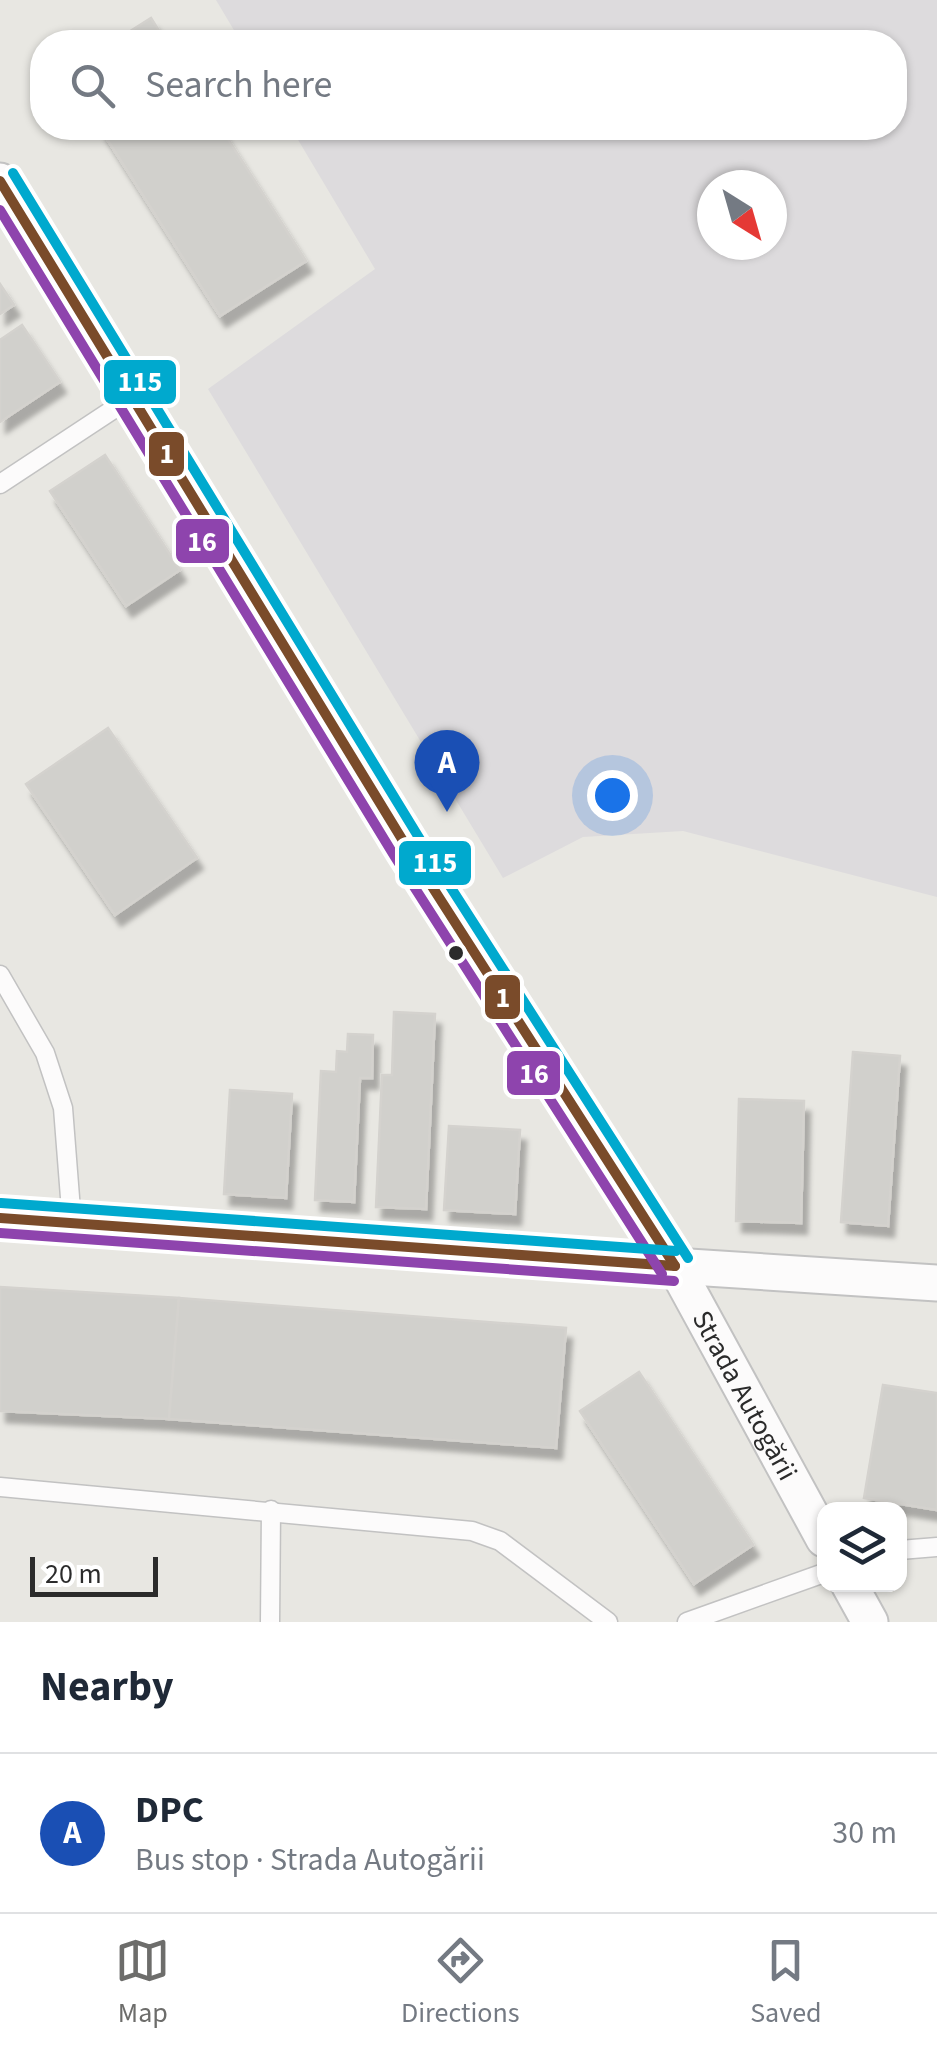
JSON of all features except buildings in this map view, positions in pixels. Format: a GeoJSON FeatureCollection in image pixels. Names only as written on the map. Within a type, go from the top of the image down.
{"type":"FeatureCollection","features":[{"type":"Feature","properties":{"kind":"street","name":"Strada Autogării"},"geometry":{"type":"LineString","coordinates":[[0,181],[408,849],[675,1266],[817,1527]]}},
{"type":"Feature","properties":{"kind":"street"},"geometry":{"type":"LineString","coordinates":[[0,1218],[937,1283]]}},
{"type":"Feature","properties":{"kind":"street"},"geometry":{"type":"LineString","coordinates":[[853,1592],[870,1622]]}},
{"type":"Feature","properties":{"kind":"lane"},"geometry":{"type":"LineString","coordinates":[[0,484],[132,397]]}},
{"type":"Feature","properties":{"kind":"lane"},"geometry":{"type":"LineString","coordinates":[[0,974],[45,1053],[64,1108],[72,1223]]}},
{"type":"Feature","properties":{"kind":"lane"},"geometry":{"type":"LineString","coordinates":[[0,1487],[472,1531],[500,1542],[608,1622]]}},
{"type":"Feature","properties":{"kind":"lane"},"geometry":{"type":"LineString","coordinates":[[270,1622],[271,1510]]}},
{"type":"Feature","properties":{"kind":"lane"},"geometry":{"type":"LineString","coordinates":[[907,1550],[937,1548]]}},
{"type":"Feature","properties":{"kind":"lane"},"geometry":{"type":"LineString","coordinates":[[686,1622],[817,1575]]}},
{"type":"Feature","properties":{"kind":"shaded area"},"geometry":{"type":"Polygon","coordinates":[[[216,0],[937,0],[937,897],[683,831],[583,837],[503,878],[208,389],[375,269],[298,140],[907,140],[907,30],[234,30],[216,0]]]}},
{"type":"Feature","properties":{"kind":"transit line","name":"115"},"geometry":{"type":"LineString","coordinates":[[13,173],[421,841],[688,1258]]}},
{"type":"Feature","properties":{"kind":"transit line","name":"1"},"geometry":{"type":"LineString","coordinates":[[0,181],[408,849],[675,1266]]}},
{"type":"Feature","properties":{"kind":"transit line","name":"16"},"geometry":{"type":"LineString","coordinates":[[0,210],[395,857],[662,1274]]}},
{"type":"Feature","properties":{"kind":"transit line","name":"115"},"geometry":{"type":"LineString","coordinates":[[1,1203],[676,1251]]}},
{"type":"Feature","properties":{"kind":"transit line","name":"1"},"geometry":{"type":"LineString","coordinates":[[0,1218],[675,1266]]}},
{"type":"Feature","properties":{"kind":"transit line","name":"16"},"geometry":{"type":"LineString","coordinates":[[0,1233],[674,1281]]}},
{"type":"Feature","properties":{"kind":"place","name":"DPC"},"geometry":{"type":"Point","coordinates":[447,812]}}]}
